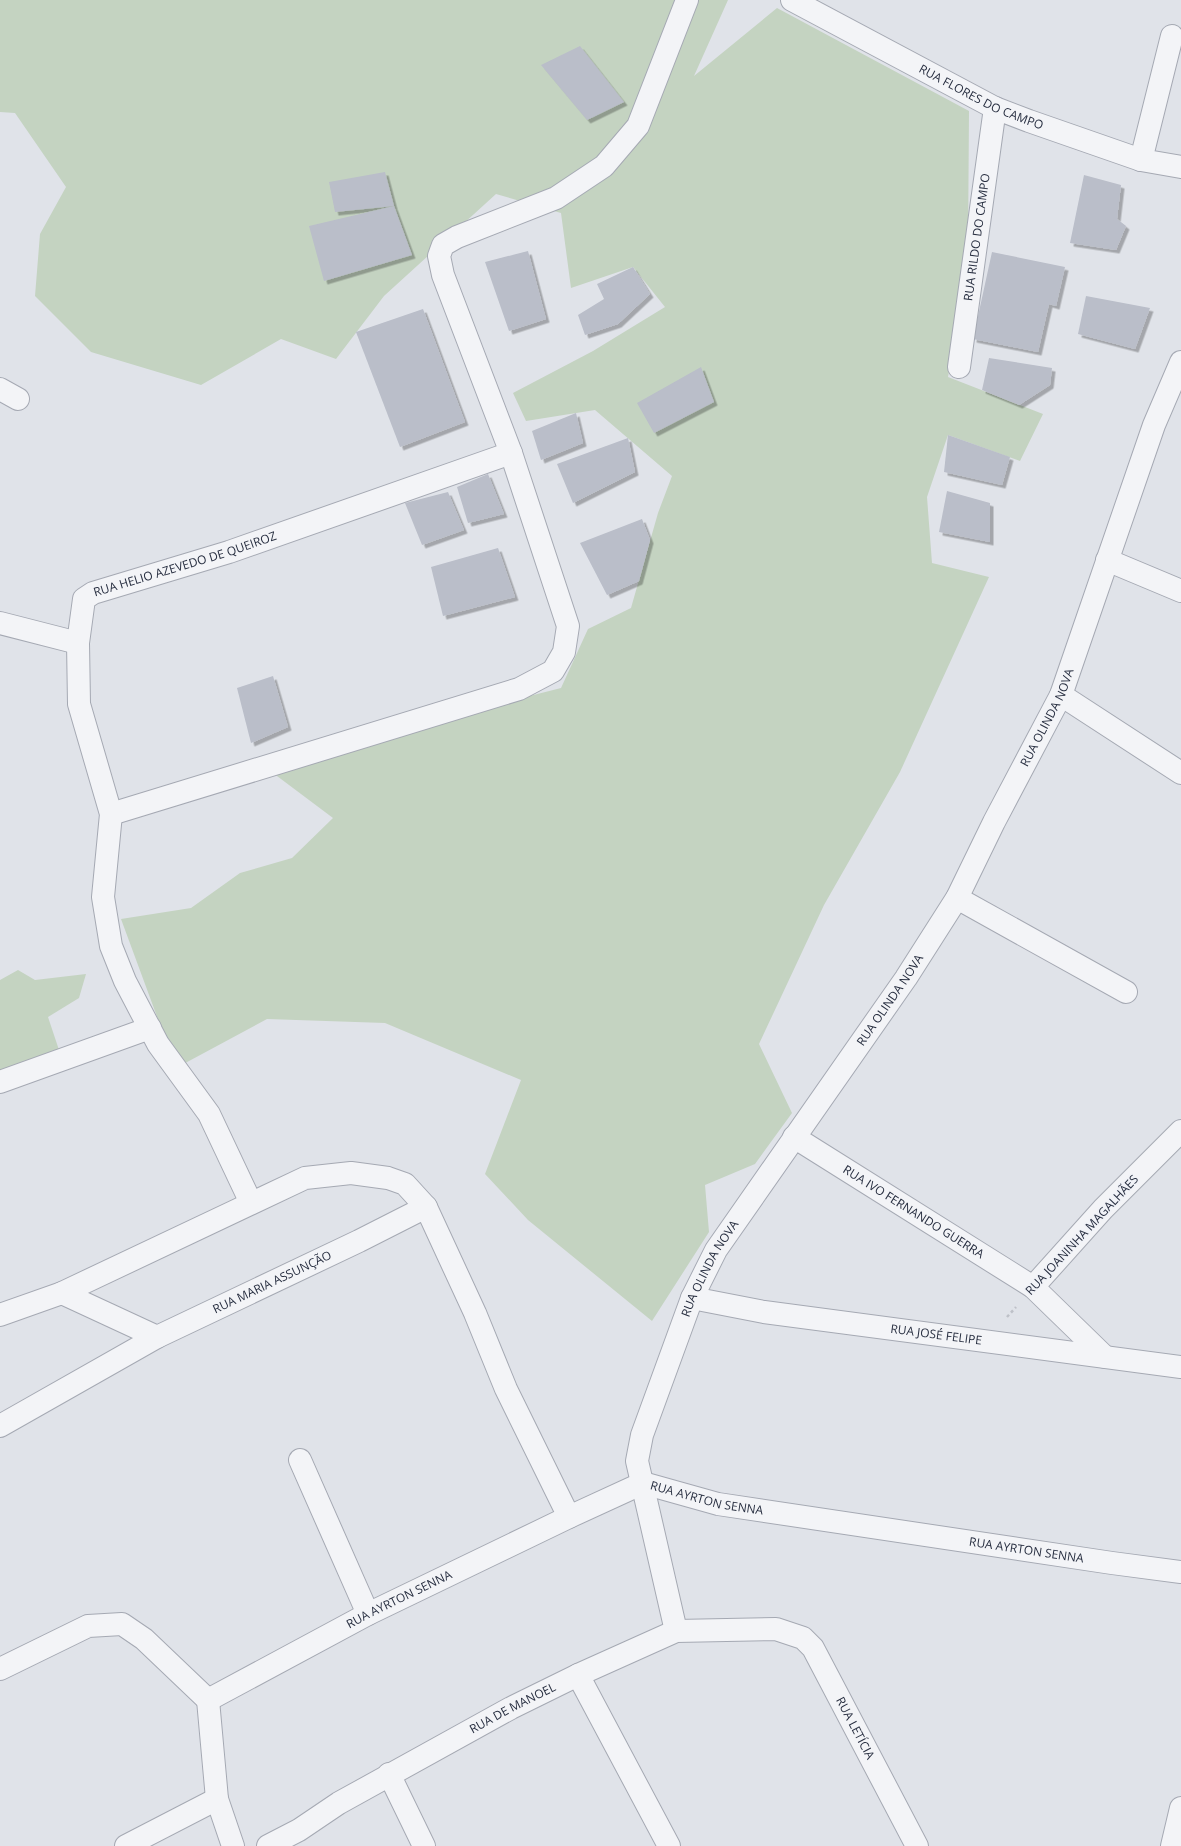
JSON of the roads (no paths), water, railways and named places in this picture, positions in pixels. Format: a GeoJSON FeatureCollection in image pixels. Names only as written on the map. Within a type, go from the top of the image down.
{"type":"FeatureCollection","features":[{"type":"Feature","properties":{"kind":"street"},"geometry":{"type":"LineString","coordinates":[[111,814],[519,689],[553,671],[564,652],[568,626],[512,453],[443,275],[439,256],[443,245],[458,237],[556,198],[604,166],[638,126],[686,0]]}},
{"type":"Feature","properties":{"kind":"street","name":"RUA FLORES DO CAMPO"},"geometry":{"type":"LineString","coordinates":[[792,0],[995,108],[1141,160],[1181,167]]}},
{"type":"Feature","properties":{"kind":"street"},"geometry":{"type":"LineString","coordinates":[[1141,160],[1172,36]]}},
{"type":"Feature","properties":{"kind":"street","name":"RUA RILDO DO CAMPO"},"geometry":{"type":"LineString","coordinates":[[959,367],[995,108]]}},
{"type":"Feature","properties":{"kind":"street","name":"RUA OLINDA NOVA"},"geometry":{"type":"LineString","coordinates":[[676,1631],[637,1461],[642,1435],[692,1298],[716,1250],[906,978],[957,898],[994,822],[1061,696],[1154,425],[1179,369]]}},
{"type":"Feature","properties":{"kind":"street","name":"RUA HELIO AZEVEDO DE QUEIROZ"},"geometry":{"type":"LineString","coordinates":[[251,1203],[209,1114],[158,1044],[125,981],[111,946],[103,897],[111,814],[79,704],[78,643],[84,599],[93,593],[229,552],[512,453]]}},
{"type":"Feature","properties":{"kind":"street"},"geometry":{"type":"LineString","coordinates":[[1107,560],[1181,591]]}},
{"type":"Feature","properties":{"kind":"street"},"geometry":{"type":"LineString","coordinates":[[0,623],[78,643]]}},
{"type":"Feature","properties":{"kind":"street"},"geometry":{"type":"LineString","coordinates":[[1061,696],[1181,773]]}},
{"type":"Feature","properties":{"kind":"street"},"geometry":{"type":"LineString","coordinates":[[957,898],[1126,992]]}},
{"type":"Feature","properties":{"kind":"street"},"geometry":{"type":"LineString","coordinates":[[0,1082],[150,1028]]}},
{"type":"Feature","properties":{"kind":"street","name":"RUA JOANINHA MAGALHÃES"},"geometry":{"type":"LineString","coordinates":[[1033,1287],[1103,1209],[1181,1131]]}},
{"type":"Feature","properties":{"kind":"street","name":"RUA IVO FERNANDO GUERRA"},"geometry":{"type":"LineString","coordinates":[[794,1137],[1033,1287],[1105,1357]]}},
{"type":"Feature","properties":{"kind":"street"},"geometry":{"type":"LineString","coordinates":[[0,1315],[62,1293],[306,1178],[351,1173],[388,1178],[406,1184],[426,1207],[475,1313],[506,1389],[569,1517]]}},
{"type":"Feature","properties":{"kind":"street","name":"RUA MARIA ASSUNÇÃO"},"geometry":{"type":"LineString","coordinates":[[0,1426],[157,1337],[388,1227],[426,1207]]}},
{"type":"Feature","properties":{"kind":"street"},"geometry":{"type":"LineString","coordinates":[[62,1293],[157,1337]]}},
{"type":"Feature","properties":{"kind":"street","name":"RUA JOSÉ FELIPE"},"geometry":{"type":"LineString","coordinates":[[692,1298],[764,1312],[1181,1367]]}},
{"type":"Feature","properties":{"kind":"street"},"geometry":{"type":"LineString","coordinates":[[300,1460],[368,1614]]}},
{"type":"Feature","properties":{"kind":"street","name":"RUA AYRTON SENNA"},"geometry":{"type":"LineString","coordinates":[[208,1700],[368,1614],[642,1483],[718,1504],[1112,1564],[1181,1572]]}},
{"type":"Feature","properties":{"kind":"street"},"geometry":{"type":"LineString","coordinates":[[0,1668],[88,1626],[122,1624],[144,1639],[208,1700],[217,1800],[232,1846]]}},
{"type":"Feature","properties":{"kind":"street","name":"RUA DE MANOEL"},"geometry":{"type":"LineString","coordinates":[[268,1846],[299,1830],[339,1803],[389,1774],[462,1736],[511,1708],[578,1675],[676,1631],[776,1629]]}},
{"type":"Feature","properties":{"kind":"street","name":"RUA LETÍCIA"},"geometry":{"type":"LineString","coordinates":[[776,1629],[803,1638],[813,1648],[917,1846]]}},
{"type":"Feature","properties":{"kind":"street"},"geometry":{"type":"LineString","coordinates":[[578,1675],[669,1846]]}},
{"type":"Feature","properties":{"kind":"street"},"geometry":{"type":"LineString","coordinates":[[389,1774],[424,1846]]}},
{"type":"Feature","properties":{"kind":"street"},"geometry":{"type":"LineString","coordinates":[[126,1846],[217,1800]]}},
{"type":"Feature","properties":{"kind":"street"},"geometry":{"type":"LineString","coordinates":[[1172,1846],[1181,1808]]}}]}
